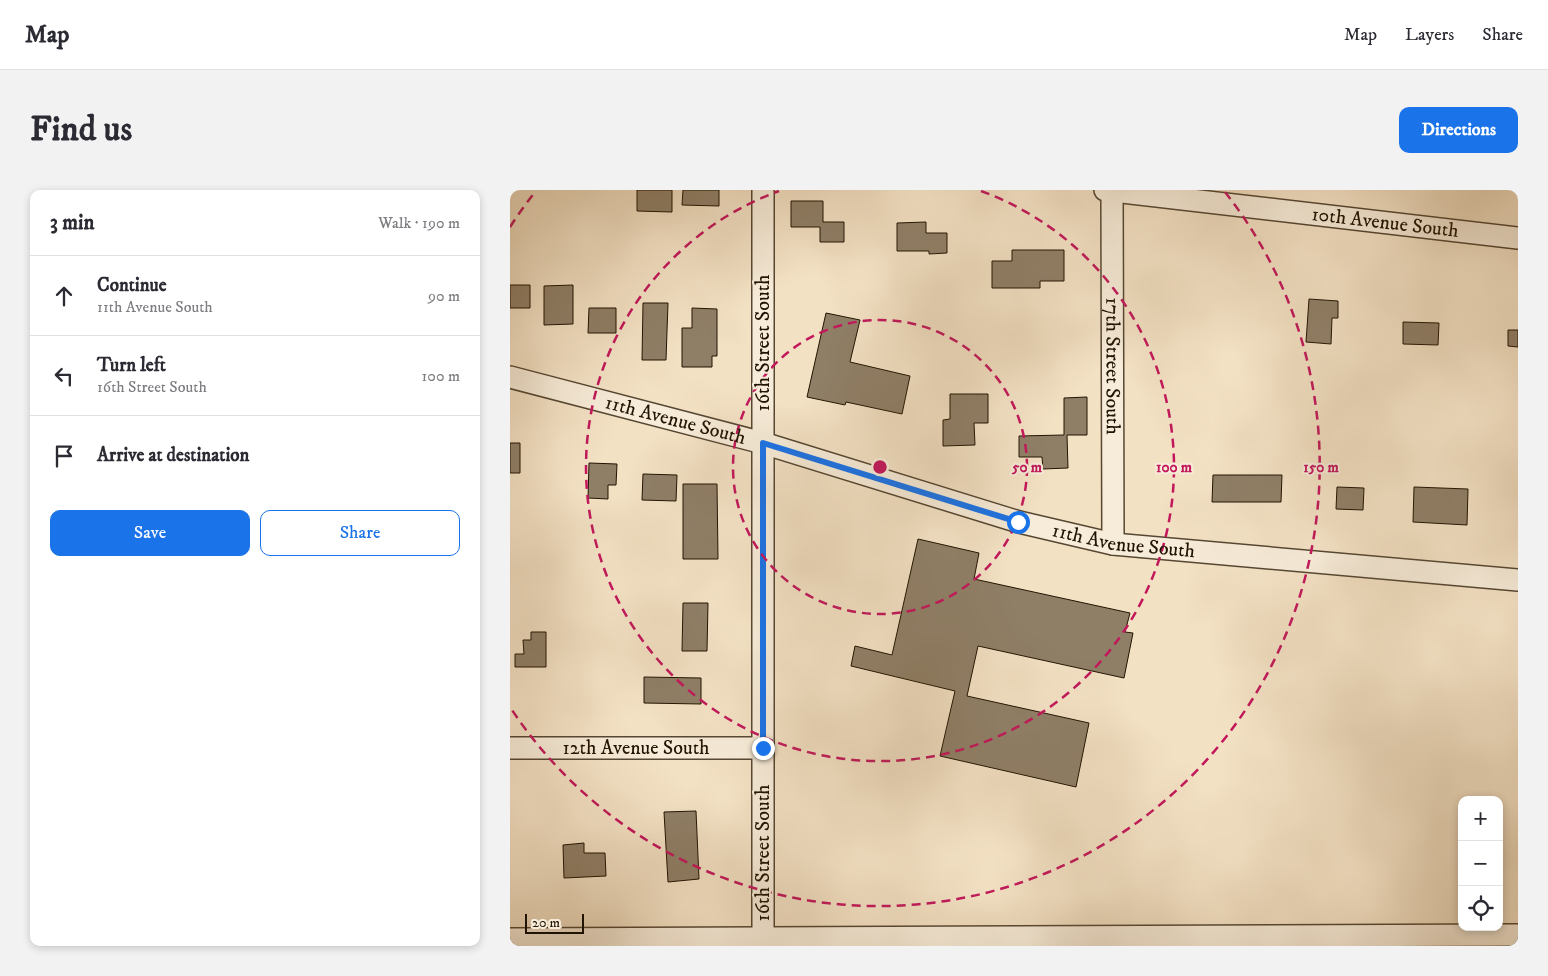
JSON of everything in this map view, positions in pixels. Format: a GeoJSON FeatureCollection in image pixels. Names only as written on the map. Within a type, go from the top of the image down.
{"type":"FeatureCollection","features":[{"type":"Feature","properties":{"kind":"street","name":"16th Street South"},"geometry":{"type":"LineString","coordinates":[[763,190],[763,942]]}},
{"type":"Feature","properties":{"kind":"street","name":"10th Avenue South"},"geometry":{"type":"LineString","coordinates":[[1110,190],[1518,238]]}},
{"type":"Feature","properties":{"kind":"street","name":"17th Street South"},"geometry":{"type":"LineString","coordinates":[[1110,190],[1113,544]]}},
{"type":"Feature","properties":{"kind":"street","name":"11th Avenue South"},"geometry":{"type":"LineString","coordinates":[[510,377],[763,443],[1018,522],[1113,544],[1518,580]]}},
{"type":"Feature","properties":{"kind":"street","name":"12th Avenue South"},"geometry":{"type":"LineString","coordinates":[[510,748],[763,748]]}},
{"type":"Feature","properties":{"kind":"street"},"geometry":{"type":"LineString","coordinates":[[510,939],[763,942],[1121,941],[1518,934]]}},
{"type":"Feature","properties":{"kind":"building"},"geometry":{"type":"Polygon","coordinates":[[[637,190],[672,190],[672,212],[637,211],[637,190]]]}},
{"type":"Feature","properties":{"kind":"building"},"geometry":{"type":"Polygon","coordinates":[[[683,190],[719,190],[719,206],[682,205],[683,190]]]}},
{"type":"Feature","properties":{"kind":"building"},"geometry":{"type":"Polygon","coordinates":[[[791,201],[823,201],[823,222],[844,222],[844,242],[820,242],[820,227],[791,227],[791,201]]]}},
{"type":"Feature","properties":{"kind":"building"},"geometry":{"type":"Polygon","coordinates":[[[926,222],[926,233],[947,233],[947,253],[929,254],[929,251],[897,251],[897,223],[926,222]]]}},
{"type":"Feature","properties":{"kind":"building"},"geometry":{"type":"Polygon","coordinates":[[[1012,250],[1064,250],[1064,281],[1040,281],[1040,288],[992,288],[992,261],[1012,261],[1012,250]]]}},
{"type":"Feature","properties":{"kind":"building"},"geometry":{"type":"Polygon","coordinates":[[[510,285],[530,285],[530,308],[510,308],[510,285]]]}},
{"type":"Feature","properties":{"kind":"building"},"geometry":{"type":"Polygon","coordinates":[[[573,285],[573,324],[544,325],[544,286],[573,285]]]}},
{"type":"Feature","properties":{"kind":"building"},"geometry":{"type":"Polygon","coordinates":[[[1309,299],[1338,301],[1338,318],[1332,318],[1331,344],[1306,342],[1309,299]]]}},
{"type":"Feature","properties":{"kind":"building"},"geometry":{"type":"Polygon","coordinates":[[[643,303],[668,303],[666,360],[642,360],[643,303]]]}},
{"type":"Feature","properties":{"kind":"building"},"geometry":{"type":"Polygon","coordinates":[[[589,308],[616,308],[616,333],[588,333],[589,308]]]}},
{"type":"Feature","properties":{"kind":"building"},"geometry":{"type":"Polygon","coordinates":[[[692,308],[717,309],[717,356],[712,356],[712,367],[682,367],[682,328],[692,328],[692,308]]]}},
{"type":"Feature","properties":{"kind":"building"},"geometry":{"type":"Polygon","coordinates":[[[826,313],[860,320],[850,362],[910,376],[902,414],[846,402],[845,405],[807,397],[826,313]]]}},
{"type":"Feature","properties":{"kind":"building"},"geometry":{"type":"Polygon","coordinates":[[[1403,322],[1439,323],[1438,345],[1403,344],[1403,322]]]}},
{"type":"Feature","properties":{"kind":"building"},"geometry":{"type":"Polygon","coordinates":[[[1508,330],[1518,330],[1518,347],[1508,346],[1508,330]]]}},
{"type":"Feature","properties":{"kind":"building"},"geometry":{"type":"Polygon","coordinates":[[[950,394],[988,394],[988,423],[974,423],[975,445],[943,446],[943,420],[950,419],[950,394]]]}},
{"type":"Feature","properties":{"kind":"building"},"geometry":{"type":"Polygon","coordinates":[[[1087,397],[1087,435],[1067,435],[1068,468],[1043,469],[1042,457],[1019,457],[1019,436],[1064,435],[1064,398],[1087,397]]]}},
{"type":"Feature","properties":{"kind":"building"},"geometry":{"type":"Polygon","coordinates":[[[510,443],[520,443],[520,473],[510,473],[510,443]]]}},
{"type":"Feature","properties":{"kind":"building"},"geometry":{"type":"Polygon","coordinates":[[[589,463],[617,464],[616,485],[608,485],[608,499],[588,498],[589,463]]]}},
{"type":"Feature","properties":{"kind":"building"},"geometry":{"type":"Polygon","coordinates":[[[643,474],[677,475],[676,501],[642,500],[643,474]]]}},
{"type":"Feature","properties":{"kind":"building"},"geometry":{"type":"Polygon","coordinates":[[[1213,475],[1282,475],[1281,502],[1212,502],[1213,475]]]}},
{"type":"Feature","properties":{"kind":"building"},"geometry":{"type":"Polygon","coordinates":[[[683,484],[717,484],[718,559],[683,559],[683,484]]]}},
{"type":"Feature","properties":{"kind":"building"},"geometry":{"type":"Polygon","coordinates":[[[1337,487],[1364,488],[1363,510],[1336,509],[1337,487]]]}},
{"type":"Feature","properties":{"kind":"building"},"geometry":{"type":"Polygon","coordinates":[[[1414,487],[1468,489],[1467,525],[1413,522],[1414,487]]]}},
{"type":"Feature","properties":{"kind":"building"},"geometry":{"type":"Polygon","coordinates":[[[918,539],[979,553],[974,579],[1130,613],[1125,632],[1133,633],[1124,678],[978,646],[967,696],[1089,723],[1076,787],[940,756],[955,691],[851,666],[855,646],[892,655],[918,539]]]}},
{"type":"Feature","properties":{"kind":"building"},"geometry":{"type":"Polygon","coordinates":[[[683,603],[708,603],[707,651],[682,651],[683,603]]]}},
{"type":"Feature","properties":{"kind":"building"},"geometry":{"type":"Polygon","coordinates":[[[531,632],[546,632],[546,667],[515,667],[515,654],[524,654],[523,640],[531,640],[531,632]]]}},
{"type":"Feature","properties":{"kind":"building"},"geometry":{"type":"Polygon","coordinates":[[[644,677],[701,678],[701,704],[644,703],[644,677]]]}},
{"type":"Feature","properties":{"kind":"building"},"geometry":{"type":"Polygon","coordinates":[[[696,811],[699,879],[668,882],[664,812],[696,811]]]}},
{"type":"Feature","properties":{"kind":"building"},"geometry":{"type":"Polygon","coordinates":[[[584,843],[584,853],[605,853],[606,876],[564,878],[563,845],[584,843]]]}},
{"type":"Feature","properties":{"kind":"route"},"geometry":{"type":"LineString","coordinates":[[763,748],[763,443],[1018,522]]}}]}
